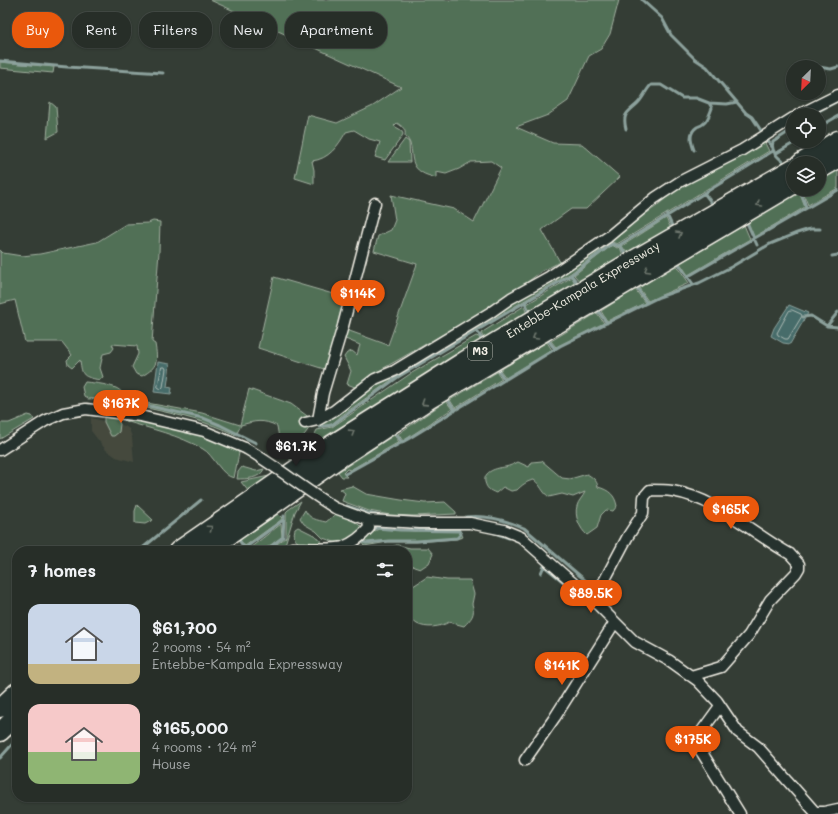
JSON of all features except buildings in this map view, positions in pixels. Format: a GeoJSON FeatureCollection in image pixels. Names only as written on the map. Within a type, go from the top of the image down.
{"type":"FeatureCollection","features":[{"type":"Feature","properties":{"kind":"highway"},"geometry":{"type":"LineString","coordinates":[[812,156],[838,140]]}},
{"type":"Feature","properties":{"kind":"highway"},"geometry":{"type":"LineString","coordinates":[[826,166],[838,159]]}},
{"type":"Feature","properties":{"kind":"highway","name":"Entebbe-Kampala Expressway"},"geometry":{"type":"LineString","coordinates":[[185,546],[325,449],[464,361],[623,266],[786,172]]}},
{"type":"Feature","properties":{"kind":"highway","name":"Entebbe-Kampala Expressway"},"geometry":{"type":"LineString","coordinates":[[214,546],[337,460],[430,399],[786,189]]}},
{"type":"Feature","properties":{"kind":"highway"},"geometry":{"type":"LineString","coordinates":[[0,708],[12,697]]}},
{"type":"Feature","properties":{"kind":"highway"},"geometry":{"type":"LineString","coordinates":[[0,732],[12,721]]}},
{"type":"Feature","properties":{"kind":"street"},"geometry":{"type":"LineString","coordinates":[[812,108],[838,95]]}},
{"type":"Feature","properties":{"kind":"street"},"geometry":{"type":"LineString","coordinates":[[305,423],[318,420],[335,410],[375,379],[394,371],[511,298],[549,277],[608,237],[655,198],[681,181],[742,150],[786,122]]}},
{"type":"Feature","properties":{"kind":"street"},"geometry":{"type":"LineString","coordinates":[[318,420],[323,393],[343,326],[375,203]]}},
{"type":"Feature","properties":{"kind":"street"},"geometry":{"type":"LineString","coordinates":[[0,450],[45,421],[63,413],[86,409],[140,416],[204,431],[245,448],[279,468],[335,508],[348,514],[368,520],[404,523],[470,523],[504,530],[521,537],[572,582],[582,594],[598,605],[635,642],[670,662],[698,681],[720,706],[738,732],[758,747],[815,812],[838,809]]}},
{"type":"Feature","properties":{"kind":"street"},"geometry":{"type":"LineString","coordinates":[[582,594],[602,585],[628,536],[643,513],[644,496],[650,490],[672,491],[694,497],[714,507],[790,554],[799,564],[799,568],[765,606],[749,635],[721,667],[691,676]]}},
{"type":"Feature","properties":{"kind":"street"},"geometry":{"type":"LineString","coordinates":[[344,546],[353,542],[369,528],[368,520]]}},
{"type":"Feature","properties":{"kind":"street"},"geometry":{"type":"LineString","coordinates":[[525,760],[555,717],[615,622]]}},
{"type":"Feature","properties":{"kind":"street"},"geometry":{"type":"LineString","coordinates":[[720,706],[696,739],[696,743],[740,814]]}},
{"type":"Feature","properties":{"kind":"shaded area"},"geometry":{"type":"Polygon","coordinates":[[[91,418],[125,426],[129,429],[132,437],[134,462],[116,457],[106,450],[91,431],[91,418]]]}},
{"type":"Feature","properties":{"kind":"green space"},"geometry":{"type":"Polygon","coordinates":[[[210,0],[619,0],[610,34],[601,49],[589,56],[568,101],[548,115],[516,127],[553,143],[582,144],[620,177],[586,209],[571,209],[542,230],[560,262],[542,271],[505,299],[382,369],[360,389],[347,384],[351,371],[344,357],[347,353],[352,351],[357,355],[360,345],[343,338],[344,329],[388,345],[417,264],[374,251],[378,236],[391,230],[395,220],[391,195],[454,209],[474,222],[501,168],[491,161],[471,162],[446,174],[436,172],[436,178],[424,174],[416,168],[409,140],[405,136],[402,127],[397,123],[394,126],[401,130],[403,134],[385,160],[375,157],[380,142],[369,139],[354,130],[346,132],[340,142],[328,155],[312,161],[314,170],[314,184],[295,178],[308,115],[337,123],[373,106],[401,87],[315,48],[387,48],[387,12],[285,12],[285,34],[277,31],[277,12],[236,12],[210,0]]]}},
{"type":"Feature","properties":{"kind":"green space"},"geometry":{"type":"Polygon","coordinates":[[[0,62],[54,67],[53,73],[0,68],[0,62]]]}},
{"type":"Feature","properties":{"kind":"green space"},"geometry":{"type":"Polygon","coordinates":[[[50,102],[56,107],[58,132],[47,138],[50,102]]]}},
{"type":"Feature","properties":{"kind":"green space"},"geometry":{"type":"Polygon","coordinates":[[[405,139],[409,142],[410,162],[388,162],[405,139]]]}},
{"type":"Feature","properties":{"kind":"green space"},"geometry":{"type":"Polygon","coordinates":[[[765,143],[769,151],[617,244],[612,242],[571,273],[397,376],[332,424],[321,426],[323,421],[372,385],[622,233],[657,206],[673,191],[765,143]]]}},
{"type":"Feature","properties":{"kind":"green space"},"geometry":{"type":"Polygon","coordinates":[[[838,169],[838,188],[826,195],[826,176],[838,169]]]}},
{"type":"Feature","properties":{"kind":"green space"},"geometry":{"type":"Polygon","coordinates":[[[792,196],[801,196],[805,207],[754,237],[748,222],[792,196]]]}},
{"type":"Feature","properties":{"kind":"green space"},"geometry":{"type":"Polygon","coordinates":[[[804,196],[824,196],[808,205],[804,196]]]}},
{"type":"Feature","properties":{"kind":"green space"},"geometry":{"type":"Polygon","coordinates":[[[666,218],[671,229],[629,256],[622,246],[666,218]]]}},
{"type":"Feature","properties":{"kind":"green space"},"geometry":{"type":"Polygon","coordinates":[[[153,221],[160,222],[152,342],[155,344],[156,363],[151,370],[142,376],[136,374],[132,367],[138,354],[137,346],[112,344],[114,348],[111,352],[103,354],[100,368],[103,377],[99,380],[90,378],[84,375],[80,360],[72,368],[68,365],[67,360],[72,355],[62,342],[25,342],[15,300],[0,304],[0,250],[3,253],[22,256],[40,254],[97,242],[126,224],[148,223],[153,221]]]}},
{"type":"Feature","properties":{"kind":"green space"},"geometry":{"type":"Polygon","coordinates":[[[744,225],[750,239],[688,275],[680,263],[744,225]]]}},
{"type":"Feature","properties":{"kind":"green space"},"geometry":{"type":"Polygon","coordinates":[[[612,245],[617,248],[620,247],[624,258],[581,283],[574,275],[612,245]]]}},
{"type":"Feature","properties":{"kind":"green space"},"geometry":{"type":"Polygon","coordinates":[[[676,264],[689,283],[648,301],[639,288],[676,264]]]}},
{"type":"Feature","properties":{"kind":"green space"},"geometry":{"type":"Polygon","coordinates":[[[274,277],[347,298],[327,370],[258,348],[274,277]]]}},
{"type":"Feature","properties":{"kind":"green space"},"geometry":{"type":"Polygon","coordinates":[[[572,277],[576,286],[531,313],[527,304],[572,277]]]}},
{"type":"Feature","properties":{"kind":"green space"},"geometry":{"type":"Polygon","coordinates":[[[635,289],[645,303],[607,321],[601,311],[635,289]]]}},
{"type":"Feature","properties":{"kind":"green space"},"geometry":{"type":"Polygon","coordinates":[[[524,306],[527,314],[485,341],[481,333],[524,306]]]}},
{"type":"Feature","properties":{"kind":"green space"},"geometry":{"type":"Polygon","coordinates":[[[597,313],[604,323],[556,347],[551,341],[597,313]]]}},
{"type":"Feature","properties":{"kind":"green space"},"geometry":{"type":"Polygon","coordinates":[[[476,336],[479,337],[481,343],[311,450],[309,439],[314,436],[317,430],[332,427],[410,374],[476,336]]]}},
{"type":"Feature","properties":{"kind":"green space"},"geometry":{"type":"Polygon","coordinates":[[[547,342],[552,350],[506,378],[500,370],[547,342]]]}},
{"type":"Feature","properties":{"kind":"green space"},"geometry":{"type":"Polygon","coordinates":[[[497,372],[502,379],[455,408],[450,400],[497,372]]]}},
{"type":"Feature","properties":{"kind":"green space"},"geometry":{"type":"Polygon","coordinates":[[[85,382],[111,386],[120,390],[122,393],[120,397],[88,399],[84,396],[82,387],[85,382]]]}},
{"type":"Feature","properties":{"kind":"green space"},"geometry":{"type":"Polygon","coordinates":[[[249,389],[291,404],[314,421],[305,434],[282,456],[277,426],[267,422],[259,421],[241,425],[236,435],[203,422],[147,408],[147,403],[202,413],[240,425],[249,389]]]}},
{"type":"Feature","properties":{"kind":"green space"},"geometry":{"type":"Polygon","coordinates":[[[446,401],[452,409],[403,441],[398,434],[446,401]]]}},
{"type":"Feature","properties":{"kind":"green space"},"geometry":{"type":"Polygon","coordinates":[[[104,414],[114,415],[120,424],[119,432],[114,436],[111,436],[104,422],[104,414]]]}},
{"type":"Feature","properties":{"kind":"green space"},"geometry":{"type":"Polygon","coordinates":[[[28,415],[32,416],[34,419],[0,439],[0,423],[9,423],[28,415]]]}},
{"type":"Feature","properties":{"kind":"green space"},"geometry":{"type":"Polygon","coordinates":[[[125,417],[192,430],[235,448],[239,453],[234,478],[225,473],[203,449],[175,436],[125,421],[123,419],[125,417]]]}},
{"type":"Feature","properties":{"kind":"green space"},"geometry":{"type":"Polygon","coordinates":[[[394,435],[399,442],[350,470],[347,469],[343,473],[347,477],[342,477],[338,472],[394,435]]]}},
{"type":"Feature","properties":{"kind":"green space"},"geometry":{"type":"Polygon","coordinates":[[[304,443],[307,453],[293,463],[290,459],[304,443]]]}},
{"type":"Feature","properties":{"kind":"green space"},"geometry":{"type":"Polygon","coordinates":[[[542,461],[562,478],[570,479],[587,474],[595,481],[598,487],[611,494],[615,499],[617,506],[613,511],[606,510],[601,515],[597,528],[587,535],[580,526],[576,514],[578,504],[585,492],[573,497],[562,494],[549,497],[534,480],[529,481],[517,490],[511,491],[503,487],[496,493],[488,488],[485,482],[486,475],[498,468],[509,466],[518,462],[529,467],[532,462],[542,461]]]}},
{"type":"Feature","properties":{"kind":"green space"},"geometry":{"type":"Polygon","coordinates":[[[242,467],[256,471],[264,469],[256,477],[237,479],[238,472],[242,467]]]}},
{"type":"Feature","properties":{"kind":"green space"},"geometry":{"type":"Polygon","coordinates":[[[269,476],[272,477],[249,492],[241,482],[269,476]]]}},
{"type":"Feature","properties":{"kind":"green space"},"geometry":{"type":"Polygon","coordinates":[[[352,486],[366,494],[425,503],[445,502],[456,512],[456,514],[414,516],[390,515],[369,511],[342,501],[345,493],[340,489],[352,486]]]}},
{"type":"Feature","properties":{"kind":"green space"},"geometry":{"type":"Polygon","coordinates":[[[301,501],[295,512],[285,546],[274,546],[286,537],[286,512],[301,501]]]}},
{"type":"Feature","properties":{"kind":"green space"},"geometry":{"type":"Polygon","coordinates":[[[137,505],[153,520],[145,524],[135,523],[135,511],[137,505]]]}},
{"type":"Feature","properties":{"kind":"green space"},"geometry":{"type":"Polygon","coordinates":[[[305,510],[316,520],[326,522],[338,512],[358,524],[363,529],[340,544],[323,538],[316,531],[304,524],[300,518],[305,510]]]}},
{"type":"Feature","properties":{"kind":"green space"},"geometry":{"type":"Polygon","coordinates":[[[278,514],[282,518],[281,520],[245,546],[240,540],[278,514]]]}},
{"type":"Feature","properties":{"kind":"green space"},"geometry":{"type":"Polygon","coordinates":[[[281,524],[282,537],[269,546],[252,546],[281,524]]]}},
{"type":"Feature","properties":{"kind":"green space"},"geometry":{"type":"Polygon","coordinates":[[[298,527],[314,535],[323,543],[322,545],[306,545],[298,542],[294,535],[295,529],[298,527]]]}},
{"type":"Feature","properties":{"kind":"green space"},"geometry":{"type":"Polygon","coordinates":[[[382,528],[414,531],[459,529],[463,537],[456,539],[416,542],[388,542],[364,546],[362,543],[366,538],[373,532],[382,528]]]}},
{"type":"Feature","properties":{"kind":"green space"},"geometry":{"type":"Polygon","coordinates":[[[412,548],[428,548],[433,554],[429,563],[420,569],[412,565],[412,548]]]}},
{"type":"Feature","properties":{"kind":"green space"},"geometry":{"type":"Polygon","coordinates":[[[427,577],[447,580],[470,580],[474,594],[472,604],[473,614],[471,619],[464,626],[449,622],[438,626],[429,627],[417,624],[412,620],[412,587],[427,577]]]}},
{"type":"Feature","properties":{"kind":"water"},"geometry":{"type":"Polygon","coordinates":[[[789,305],[808,313],[790,344],[783,343],[771,336],[774,328],[789,305]]]}},
{"type":"Feature","properties":{"kind":"water"},"geometry":{"type":"Polygon","coordinates":[[[158,362],[170,364],[167,387],[172,388],[171,394],[154,392],[158,362]]]}},
{"type":"Feature","properties":{"kind":"waterway"},"geometry":{"type":"LineString","coordinates":[[642,0],[662,18],[671,35],[695,59],[707,67],[746,113],[752,117],[772,147]]}},
{"type":"Feature","properties":{"kind":"waterway"},"geometry":{"type":"LineString","coordinates":[[0,61],[163,73]]}},
{"type":"Feature","properties":{"kind":"waterway"},"geometry":{"type":"LineString","coordinates":[[826,68],[831,69],[838,67]]}},
{"type":"Feature","properties":{"kind":"waterway"},"geometry":{"type":"LineString","coordinates":[[626,129],[625,116],[640,101],[651,85],[661,85],[682,98],[696,98],[709,103],[727,104],[737,102]]}},
{"type":"Feature","properties":{"kind":"waterway"},"geometry":{"type":"LineString","coordinates":[[824,108],[838,101]]}},
{"type":"Feature","properties":{"kind":"waterway"},"geometry":{"type":"LineString","coordinates":[[694,150],[691,135],[694,129],[705,123],[708,119],[712,108],[709,103]]}},
{"type":"Feature","properties":{"kind":"waterway"},"geometry":{"type":"LineString","coordinates":[[826,123],[838,116]]}},
{"type":"Feature","properties":{"kind":"waterway"},"geometry":{"type":"LineString","coordinates":[[786,134],[773,142],[772,146],[774,152],[786,164]]}},
{"type":"Feature","properties":{"kind":"waterway"},"geometry":{"type":"LineString","coordinates":[[775,154],[786,148]]}},
{"type":"Feature","properties":{"kind":"waterway"},"geometry":{"type":"LineString","coordinates":[[320,427],[332,425],[398,377],[571,275],[612,244],[618,246],[773,151]]}},
{"type":"Feature","properties":{"kind":"waterway"},"geometry":{"type":"LineString","coordinates":[[687,277],[838,190]]}},
{"type":"Feature","properties":{"kind":"waterway"},"geometry":{"type":"LineString","coordinates":[[704,193],[714,206]]}},
{"type":"Feature","properties":{"kind":"waterway"},"geometry":{"type":"LineString","coordinates":[[802,196],[806,207]]}},
{"type":"Feature","properties":{"kind":"waterway"},"geometry":{"type":"LineString","coordinates":[[667,215],[673,228]]}},
{"type":"Feature","properties":{"kind":"waterway"},"geometry":{"type":"LineString","coordinates":[[747,223],[757,245]]}},
{"type":"Feature","properties":{"kind":"waterway"},"geometry":{"type":"LineString","coordinates":[[345,474],[408,439],[560,346],[659,297],[699,283],[731,267],[770,244],[810,229],[820,229]]}},
{"type":"Feature","properties":{"kind":"waterway"},"geometry":{"type":"LineString","coordinates":[[620,245],[626,255]]}},
{"type":"Feature","properties":{"kind":"waterway"},"geometry":{"type":"LineString","coordinates":[[832,256],[838,255]]}},
{"type":"Feature","properties":{"kind":"waterway"},"geometry":{"type":"LineString","coordinates":[[678,263],[693,284]]}},
{"type":"Feature","properties":{"kind":"waterway"},"geometry":{"type":"LineString","coordinates":[[571,275],[578,284]]}},
{"type":"Feature","properties":{"kind":"waterway"},"geometry":{"type":"LineString","coordinates":[[637,288],[647,303]]}},
{"type":"Feature","properties":{"kind":"waterway"},"geometry":{"type":"LineString","coordinates":[[525,302],[529,313]]}},
{"type":"Feature","properties":{"kind":"waterway"},"geometry":{"type":"LineString","coordinates":[[598,311],[607,323]]}},
{"type":"Feature","properties":{"kind":"waterway"},"geometry":{"type":"LineString","coordinates":[[827,326],[838,312]]}},
{"type":"Feature","properties":{"kind":"waterway"},"geometry":{"type":"LineString","coordinates":[[803,317],[811,316],[827,326],[838,327]]}},
{"type":"Feature","properties":{"kind":"waterway"},"geometry":{"type":"LineString","coordinates":[[477,331],[482,339]]}},
{"type":"Feature","properties":{"kind":"waterway"},"geometry":{"type":"LineString","coordinates":[[548,340],[555,349]]}},
{"type":"Feature","properties":{"kind":"waterway"},"geometry":{"type":"LineString","coordinates":[[498,370],[505,380]]}},
{"type":"Feature","properties":{"kind":"waterway"},"geometry":{"type":"LineString","coordinates":[[448,400],[455,411]]}},
{"type":"Feature","properties":{"kind":"waterway"},"geometry":{"type":"LineString","coordinates":[[145,405],[203,418],[256,443]]}},
{"type":"Feature","properties":{"kind":"waterway"},"geometry":{"type":"LineString","coordinates":[[396,434],[402,443]]}},
{"type":"Feature","properties":{"kind":"waterway"},"geometry":{"type":"LineString","coordinates":[[145,546],[201,500]]}},
{"type":"Feature","properties":{"kind":"waterway"},"geometry":{"type":"LineString","coordinates":[[347,506],[382,516]]}},
{"type":"Feature","properties":{"kind":"waterway"},"geometry":{"type":"LineString","coordinates":[[271,546],[283,537],[284,516]]}},
{"type":"Feature","properties":{"kind":"waterway"},"geometry":{"type":"LineString","coordinates":[[466,517],[496,519],[524,528],[593,587]]}},
{"type":"Feature","properties":{"kind":"waterway"},"geometry":{"type":"LineString","coordinates":[[248,546],[283,520]]}},
{"type":"Feature","properties":{"kind":"waterway"},"geometry":{"type":"LineString","coordinates":[[377,528],[459,531],[461,534],[457,538],[417,541],[366,543],[361,541],[377,528]]}},
{"type":"Feature","properties":{"kind":"waterway"},"geometry":{"type":"LineString","coordinates":[[492,532],[509,538]]}},
{"type":"Feature","properties":{"kind":"waterway"},"geometry":{"type":"LineString","coordinates":[[239,540],[243,546]]}},
{"type":"Feature","properties":{"kind":"waterway"},"geometry":{"type":"LineString","coordinates":[[541,573],[544,566],[571,588]]}},
{"type":"Feature","properties":{"kind":"waterway"},"geometry":{"type":"LineString","coordinates":[[0,758],[12,745]]}}]}
